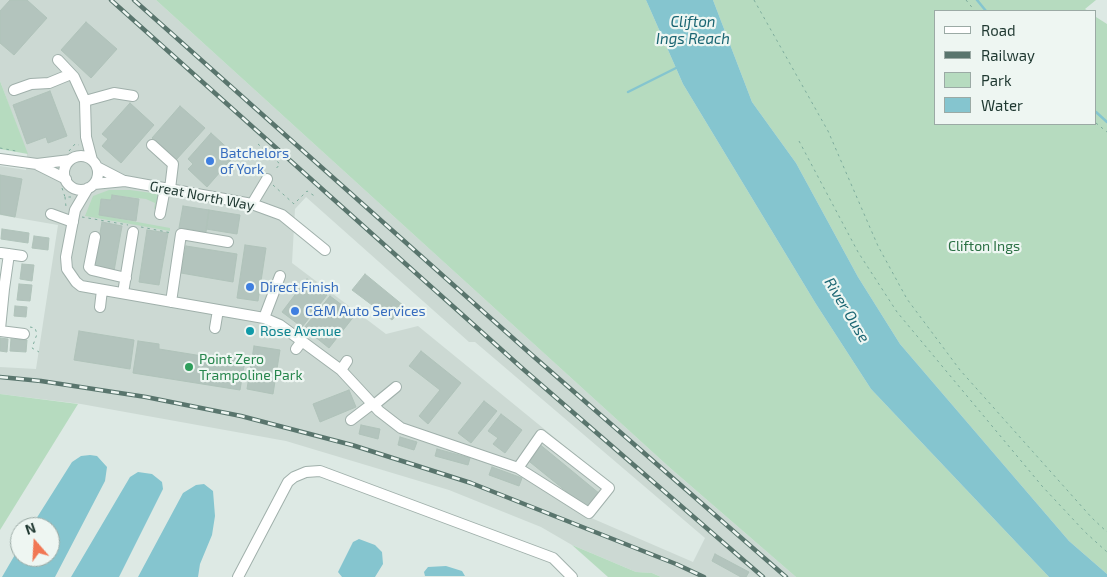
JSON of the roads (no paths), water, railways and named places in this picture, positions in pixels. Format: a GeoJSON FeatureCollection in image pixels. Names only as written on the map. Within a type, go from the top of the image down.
{"type":"FeatureCollection","features":[{"type":"Feature","properties":{"kind":"street"},"geometry":{"type":"LineString","coordinates":[[58,60],[72,74],[86,102],[86,138],[98,176],[70,210]]}},
{"type":"Feature","properties":{"kind":"street"},"geometry":{"type":"LineString","coordinates":[[14,90],[31,84],[49,83],[72,74]]}},
{"type":"Feature","properties":{"kind":"street"},"geometry":{"type":"LineString","coordinates":[[86,102],[114,93],[133,96]]}},
{"type":"Feature","properties":{"kind":"street"},"geometry":{"type":"LineString","coordinates":[[86,138],[66,166],[65,183],[73,222],[66,257],[67,269],[81,286],[264,318],[280,325],[299,345],[344,365],[373,404],[401,428],[409,432],[518,468],[589,513],[609,488],[541,435],[518,468]]}},
{"type":"Feature","properties":{"kind":"street"},"geometry":{"type":"LineString","coordinates":[[152,146],[173,164],[160,214]]}},
{"type":"Feature","properties":{"kind":"street"},"geometry":{"type":"LineString","coordinates":[[0,159],[37,164],[87,157],[95,164]]}},
{"type":"Feature","properties":{"kind":"street"},"geometry":{"type":"LineString","coordinates":[[37,164],[65,183],[78,189],[91,186]]}},
{"type":"Feature","properties":{"kind":"street","name":"Great North Way"},"geometry":{"type":"LineString","coordinates":[[95,164],[125,181],[167,189],[230,196],[282,215],[325,250]]}},
{"type":"Feature","properties":{"kind":"street"},"geometry":{"type":"LineString","coordinates":[[252,204],[267,179]]}},
{"type":"Feature","properties":{"kind":"street","name":"Great North Way"},"geometry":{"type":"LineString","coordinates":[[91,186],[125,181]]}},
{"type":"Feature","properties":{"kind":"street"},"geometry":{"type":"LineString","coordinates":[[51,214],[73,222]]}},
{"type":"Feature","properties":{"kind":"street"},"geometry":{"type":"LineString","coordinates":[[123,293],[133,232]]}},
{"type":"Feature","properties":{"kind":"street"},"geometry":{"type":"LineString","coordinates":[[171,302],[182,234],[228,242]]}},
{"type":"Feature","properties":{"kind":"street"},"geometry":{"type":"LineString","coordinates":[[95,237],[89,267],[92,270],[126,278]]}},
{"type":"Feature","properties":{"kind":"street"},"geometry":{"type":"LineString","coordinates":[[22,256],[5,253],[0,330],[24,334]]}},
{"type":"Feature","properties":{"kind":"street"},"geometry":{"type":"LineString","coordinates":[[264,318],[280,276]]}},
{"type":"Feature","properties":{"kind":"street"},"geometry":{"type":"LineString","coordinates":[[100,307],[102,290]]}},
{"type":"Feature","properties":{"kind":"street"},"geometry":{"type":"LineString","coordinates":[[215,328],[218,310]]}},
{"type":"Feature","properties":{"kind":"street"},"geometry":{"type":"LineString","coordinates":[[351,420],[396,386]]}},
{"type":"Feature","properties":{"kind":"street"},"geometry":{"type":"LineString","coordinates":[[238,577],[264,523],[288,482],[306,472],[320,471],[553,558],[572,577]]}},
{"type":"Feature","properties":{"kind":"water","name":"Clifton Ings Reach"},"geometry":{"type":"Polygon","coordinates":[[[646,0],[713,0],[752,102],[796,163],[858,277],[900,344],[1069,541],[1107,574],[1107,577],[1049,577],[871,389],[816,304],[683,84],[646,0]]]}},
{"type":"Feature","properties":{"kind":"water"},"geometry":{"type":"Polygon","coordinates":[[[81,456],[97,456],[107,467],[105,481],[55,577],[2,577],[10,563],[10,567],[60,567],[60,517],[37,517],[72,462],[81,456]]]}},
{"type":"Feature","properties":{"kind":"water"},"geometry":{"type":"Polygon","coordinates":[[[138,472],[152,474],[162,482],[163,489],[119,577],[71,577],[130,477],[138,472]]]}},
{"type":"Feature","properties":{"kind":"water"},"geometry":{"type":"Polygon","coordinates":[[[204,484],[213,491],[215,516],[212,535],[200,564],[198,577],[138,577],[183,493],[196,485],[204,484]]]}},
{"type":"Feature","properties":{"kind":"water"},"geometry":{"type":"Polygon","coordinates":[[[359,539],[375,545],[382,552],[383,564],[375,577],[342,577],[338,572],[353,542],[359,539]]]}},
{"type":"Feature","properties":{"kind":"water"},"geometry":{"type":"Polygon","coordinates":[[[446,566],[462,571],[465,576],[425,576],[424,572],[428,567],[446,566]]]}},
{"type":"Feature","properties":{"kind":"waterway"},"geometry":{"type":"LineString","coordinates":[[977,0],[985,10]]}},
{"type":"Feature","properties":{"kind":"waterway"},"geometry":{"type":"LineString","coordinates":[[628,92],[678,67]]}},
{"type":"Feature","properties":{"kind":"waterway"},"geometry":{"type":"LineString","coordinates":[[1097,113],[1107,122]]}},
{"type":"Feature","properties":{"kind":"railway"},"geometry":{"type":"LineString","coordinates":[[111,0],[523,369],[763,577]]}},
{"type":"Feature","properties":{"kind":"railway"},"geometry":{"type":"LineString","coordinates":[[134,0],[533,356],[786,577]]}},
{"type":"Feature","properties":{"kind":"railway"},"geometry":{"type":"LineString","coordinates":[[0,377],[41,381],[146,397],[241,416],[352,445],[471,483],[676,564],[704,577]]}},
{"type":"Feature","properties":{"kind":"place","name":"Batchelors of York"},"geometry":{"type":"Point","coordinates":[210,161]}},
{"type":"Feature","properties":{"kind":"place","name":"Direct Finish"},"geometry":{"type":"Point","coordinates":[250,287]}},
{"type":"Feature","properties":{"kind":"place","name":"C&M Auto Services"},"geometry":{"type":"Point","coordinates":[295,311]}},
{"type":"Feature","properties":{"kind":"place","name":"Rose Avenue"},"geometry":{"type":"Point","coordinates":[250,331]}},
{"type":"Feature","properties":{"kind":"place","name":"Point Zero Trampoline Park"},"geometry":{"type":"Point","coordinates":[189,367]}},
{"type":"Feature","properties":{"kind":"park label","name":"Clifton Ings"},"geometry":{"type":"Point","coordinates":[984,246]}},
{"type":"Feature","properties":{"kind":"water label","name":"River Ouse"},"geometry":{"type":"Point","coordinates":[847,310]}}]}
